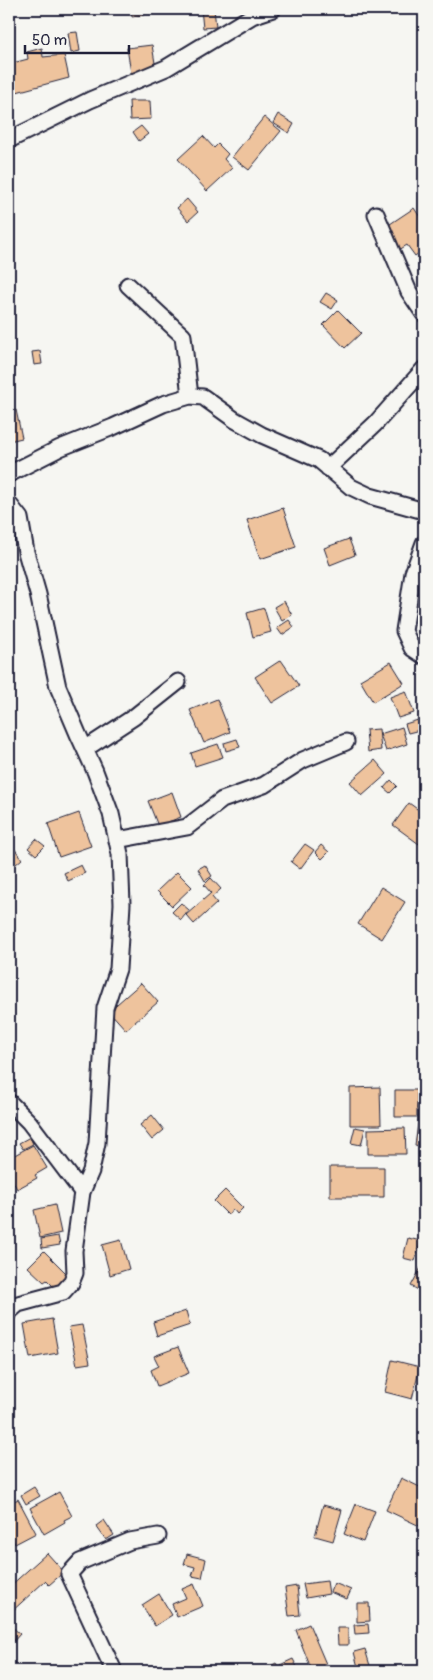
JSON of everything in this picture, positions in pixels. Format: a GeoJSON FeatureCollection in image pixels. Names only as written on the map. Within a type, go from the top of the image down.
{"type":"FeatureCollection","features":[{"type":"Feature","properties":{"kind":"street"},"geometry":{"type":"LineString","coordinates":[[9,140],[90,100],[166,68],[252,16],[273,9]]}},
{"type":"Feature","properties":{"kind":"street"},"geometry":{"type":"LineString","coordinates":[[376,214],[409,292],[424,314]]}},
{"type":"Feature","properties":{"kind":"street"},"geometry":{"type":"LineString","coordinates":[[128,286],[182,336],[190,396]]}},
{"type":"Feature","properties":{"kind":"street"},"geometry":{"type":"LineString","coordinates":[[328,468],[375,424],[424,369]]}},
{"type":"Feature","properties":{"kind":"street"},"geometry":{"type":"LineString","coordinates":[[9,474],[60,448],[114,427],[162,404],[190,396],[203,397],[235,420],[262,435],[319,460],[350,487],[370,496],[424,510]]}},
{"type":"Feature","properties":{"kind":"street"},"geometry":{"type":"LineString","coordinates":[[9,504],[20,518],[26,552],[38,594],[58,687],[95,771],[111,814],[120,854],[122,904],[118,969],[105,1008],[97,1143],[91,1170],[82,1192],[74,1251],[75,1273],[71,1283],[63,1292],[18,1304],[9,1312]]}},
{"type":"Feature","properties":{"kind":"street"},"geometry":{"type":"LineString","coordinates":[[424,543],[413,573],[404,631],[412,648],[424,656]]}},
{"type":"Feature","properties":{"kind":"street"},"geometry":{"type":"LineString","coordinates":[[85,749],[134,717],[178,682]]}},
{"type":"Feature","properties":{"kind":"street"},"geometry":{"type":"LineString","coordinates":[[117,840],[187,827],[222,800],[264,785],[303,760],[346,742]]}},
{"type":"Feature","properties":{"kind":"street"},"geometry":{"type":"LineString","coordinates":[[9,1102],[29,1122],[82,1192]]}},
{"type":"Feature","properties":{"kind":"street"},"geometry":{"type":"LineString","coordinates":[[114,1671],[69,1574],[80,1562],[130,1541],[158,1536]]}},
{"type":"Feature","properties":{"kind":"building"},"geometry":{"type":"Polygon","coordinates":[[[131,9],[144,9],[144,15],[132,17],[131,9]]]}},
{"type":"Feature","properties":{"kind":"building"},"geometry":{"type":"Polygon","coordinates":[[[201,9],[214,9],[216,27],[203,28],[201,9]]]}},
{"type":"Feature","properties":{"kind":"building"},"geometry":{"type":"Polygon","coordinates":[[[77,32],[80,51],[71,53],[68,33],[77,32]]]}},
{"type":"Feature","properties":{"kind":"building"},"geometry":{"type":"Polygon","coordinates":[[[152,45],[156,69],[131,73],[127,48],[152,45]]]}},
{"type":"Feature","properties":{"kind":"building"},"geometry":{"type":"Polygon","coordinates":[[[42,48],[43,57],[64,55],[69,78],[9,94],[9,64],[28,59],[27,52],[42,48]]]}},
{"type":"Feature","properties":{"kind":"building"},"geometry":{"type":"Polygon","coordinates":[[[129,101],[150,101],[151,119],[130,120],[129,101]]]}},
{"type":"Feature","properties":{"kind":"building"},"geometry":{"type":"Polygon","coordinates":[[[278,114],[294,124],[289,133],[273,123],[278,114]]]}},
{"type":"Feature","properties":{"kind":"building"},"geometry":{"type":"Polygon","coordinates":[[[264,117],[281,131],[249,170],[232,157],[264,117]]]}},
{"type":"Feature","properties":{"kind":"building"},"geometry":{"type":"Polygon","coordinates":[[[141,126],[148,134],[139,141],[133,132],[141,126]]]}},
{"type":"Feature","properties":{"kind":"building"},"geometry":{"type":"Polygon","coordinates":[[[203,136],[214,148],[218,144],[228,154],[224,159],[232,168],[207,191],[178,159],[203,136]]]}},
{"type":"Feature","properties":{"kind":"building"},"geometry":{"type":"Polygon","coordinates":[[[187,199],[198,212],[188,221],[177,208],[187,199]]]}},
{"type":"Feature","properties":{"kind":"building"},"geometry":{"type":"Polygon","coordinates":[[[414,208],[424,223],[424,249],[415,256],[407,245],[399,250],[384,228],[414,208]]]}},
{"type":"Feature","properties":{"kind":"building"},"geometry":{"type":"Polygon","coordinates":[[[326,293],[338,300],[332,309],[320,302],[326,293]]]}},
{"type":"Feature","properties":{"kind":"building"},"geometry":{"type":"Polygon","coordinates":[[[338,310],[361,333],[345,348],[323,325],[338,310]]]}},
{"type":"Feature","properties":{"kind":"building"},"geometry":{"type":"Polygon","coordinates":[[[40,351],[42,364],[34,365],[32,352],[40,351]]]}},
{"type":"Feature","properties":{"kind":"building"},"geometry":{"type":"Polygon","coordinates":[[[16,410],[22,438],[9,441],[9,412],[16,410]]]}},
{"type":"Feature","properties":{"kind":"building"},"geometry":{"type":"Polygon","coordinates":[[[283,508],[296,547],[260,559],[247,520],[283,508]]]}},
{"type":"Feature","properties":{"kind":"building"},"geometry":{"type":"Polygon","coordinates":[[[349,539],[355,555],[330,565],[324,548],[349,539]]]}},
{"type":"Feature","properties":{"kind":"building"},"geometry":{"type":"Polygon","coordinates":[[[284,601],[292,615],[282,621],[274,607],[284,601]]]}},
{"type":"Feature","properties":{"kind":"building"},"geometry":{"type":"Polygon","coordinates":[[[264,608],[271,632],[253,637],[247,613],[264,608]]]}},
{"type":"Feature","properties":{"kind":"building"},"geometry":{"type":"Polygon","coordinates":[[[289,620],[294,627],[282,635],[277,628],[289,620]]]}},
{"type":"Feature","properties":{"kind":"building"},"geometry":{"type":"Polygon","coordinates":[[[281,660],[299,686],[272,703],[255,677],[281,660]]]}},
{"type":"Feature","properties":{"kind":"building"},"geometry":{"type":"Polygon","coordinates":[[[391,662],[404,683],[373,702],[360,680],[391,662]]]}},
{"type":"Feature","properties":{"kind":"building"},"geometry":{"type":"Polygon","coordinates":[[[406,691],[414,713],[398,718],[390,697],[406,691]]]}},
{"type":"Feature","properties":{"kind":"building"},"geometry":{"type":"Polygon","coordinates":[[[217,699],[230,732],[204,743],[190,710],[217,699]]]}},
{"type":"Feature","properties":{"kind":"building"},"geometry":{"type":"Polygon","coordinates":[[[418,720],[420,730],[408,733],[405,724],[418,720]]]}},
{"type":"Feature","properties":{"kind":"building"},"geometry":{"type":"Polygon","coordinates":[[[402,727],[407,744],[386,751],[380,734],[402,727]]]}},
{"type":"Feature","properties":{"kind":"building"},"geometry":{"type":"Polygon","coordinates":[[[379,729],[381,750],[368,752],[366,730],[379,729]]]}},
{"type":"Feature","properties":{"kind":"building"},"geometry":{"type":"Polygon","coordinates":[[[237,739],[240,747],[226,751],[224,743],[237,739]]]}},
{"type":"Feature","properties":{"kind":"building"},"geometry":{"type":"Polygon","coordinates":[[[218,744],[223,757],[195,766],[191,753],[218,744]]]}},
{"type":"Feature","properties":{"kind":"building"},"geometry":{"type":"Polygon","coordinates":[[[375,760],[387,774],[362,796],[350,782],[375,760]]]}},
{"type":"Feature","properties":{"kind":"building"},"geometry":{"type":"Polygon","coordinates":[[[391,780],[397,786],[390,793],[384,788],[391,780]]]}},
{"type":"Feature","properties":{"kind":"building"},"geometry":{"type":"Polygon","coordinates":[[[172,792],[181,817],[158,826],[148,801],[172,792]]]}},
{"type":"Feature","properties":{"kind":"building"},"geometry":{"type":"Polygon","coordinates":[[[409,803],[424,814],[424,836],[419,844],[393,825],[409,803]]]}},
{"type":"Feature","properties":{"kind":"building"},"geometry":{"type":"Polygon","coordinates":[[[79,813],[91,846],[59,857],[48,824],[79,813]]]}},
{"type":"Feature","properties":{"kind":"building"},"geometry":{"type":"Polygon","coordinates":[[[36,839],[45,846],[36,855],[28,848],[36,839]]]}},
{"type":"Feature","properties":{"kind":"building"},"geometry":{"type":"Polygon","coordinates":[[[305,844],[314,850],[300,869],[291,862],[305,844]]]}},
{"type":"Feature","properties":{"kind":"building"},"geometry":{"type":"Polygon","coordinates":[[[321,845],[329,852],[322,859],[315,852],[321,845]]]}},
{"type":"Feature","properties":{"kind":"building"},"geometry":{"type":"Polygon","coordinates":[[[14,848],[22,859],[9,870],[9,853],[14,848]]]}},
{"type":"Feature","properties":{"kind":"building"},"geometry":{"type":"Polygon","coordinates":[[[81,865],[85,873],[68,881],[64,873],[81,865]]]}},
{"type":"Feature","properties":{"kind":"building"},"geometry":{"type":"Polygon","coordinates":[[[205,865],[212,876],[205,881],[198,869],[205,865]]]}},
{"type":"Feature","properties":{"kind":"building"},"geometry":{"type":"Polygon","coordinates":[[[177,872],[192,887],[172,906],[157,891],[177,872]]]}},
{"type":"Feature","properties":{"kind":"building"},"geometry":{"type":"Polygon","coordinates":[[[211,878],[221,889],[212,897],[217,903],[194,924],[186,915],[211,893],[204,885],[211,878]]]}},
{"type":"Feature","properties":{"kind":"building"},"geometry":{"type":"Polygon","coordinates":[[[381,887],[405,902],[382,939],[358,924],[381,887]]]}},
{"type":"Feature","properties":{"kind":"building"},"geometry":{"type":"Polygon","coordinates":[[[181,903],[189,910],[181,920],[172,912],[181,903]]]}},
{"type":"Feature","properties":{"kind":"building"},"geometry":{"type":"Polygon","coordinates":[[[141,983],[158,1002],[126,1030],[109,1011],[141,983]]]}},
{"type":"Feature","properties":{"kind":"building"},"geometry":{"type":"Polygon","coordinates":[[[9,1038],[15,1053],[9,1056],[9,1038]]]}},
{"type":"Feature","properties":{"kind":"building"},"geometry":{"type":"Polygon","coordinates":[[[380,1087],[381,1125],[350,1125],[350,1088],[380,1087]]]}},
{"type":"Feature","properties":{"kind":"building"},"geometry":{"type":"Polygon","coordinates":[[[395,1090],[417,1090],[417,1117],[395,1117],[395,1090]]]}},
{"type":"Feature","properties":{"kind":"building"},"geometry":{"type":"Polygon","coordinates":[[[419,1091],[424,1092],[424,1147],[415,1145],[420,1109],[417,1109],[419,1091]]]}},
{"type":"Feature","properties":{"kind":"building"},"geometry":{"type":"Polygon","coordinates":[[[152,1115],[164,1130],[152,1140],[140,1125],[152,1115]]]}},
{"type":"Feature","properties":{"kind":"building"},"geometry":{"type":"Polygon","coordinates":[[[355,1127],[365,1129],[361,1145],[351,1143],[355,1127]]]}},
{"type":"Feature","properties":{"kind":"building"},"geometry":{"type":"Polygon","coordinates":[[[405,1128],[406,1154],[368,1154],[368,1129],[405,1128]]]}},
{"type":"Feature","properties":{"kind":"building"},"geometry":{"type":"Polygon","coordinates":[[[30,1137],[33,1144],[23,1149],[19,1143],[30,1137]]]}},
{"type":"Feature","properties":{"kind":"building"},"geometry":{"type":"Polygon","coordinates":[[[33,1145],[47,1168],[35,1175],[37,1178],[17,1189],[9,1174],[9,1158],[33,1145]]]}},
{"type":"Feature","properties":{"kind":"building"},"geometry":{"type":"Polygon","coordinates":[[[330,1167],[384,1167],[384,1197],[330,1197],[330,1167]]]}},
{"type":"Feature","properties":{"kind":"building"},"geometry":{"type":"Polygon","coordinates":[[[225,1190],[243,1208],[237,1214],[233,1209],[228,1215],[214,1201],[225,1190]]]}},
{"type":"Feature","properties":{"kind":"building"},"geometry":{"type":"Polygon","coordinates":[[[55,1205],[61,1233],[40,1238],[34,1210],[55,1205]]]}},
{"type":"Feature","properties":{"kind":"building"},"geometry":{"type":"Polygon","coordinates":[[[58,1236],[60,1245],[42,1248],[41,1239],[58,1236]]]}},
{"type":"Feature","properties":{"kind":"building"},"geometry":{"type":"Polygon","coordinates":[[[408,1238],[421,1241],[415,1261],[403,1258],[408,1238]]]}},
{"type":"Feature","properties":{"kind":"building"},"geometry":{"type":"Polygon","coordinates":[[[121,1240],[129,1269],[110,1275],[102,1245],[121,1240]]]}},
{"type":"Feature","properties":{"kind":"building"},"geometry":{"type":"Polygon","coordinates":[[[44,1251],[68,1275],[55,1288],[47,1280],[44,1282],[28,1267],[44,1251]]]}},
{"type":"Feature","properties":{"kind":"building"},"geometry":{"type":"Polygon","coordinates":[[[424,1265],[424,1293],[411,1286],[424,1265]]]}},
{"type":"Feature","properties":{"kind":"building"},"geometry":{"type":"Polygon","coordinates":[[[186,1311],[190,1325],[157,1336],[153,1322],[186,1311]]]}},
{"type":"Feature","properties":{"kind":"building"},"geometry":{"type":"Polygon","coordinates":[[[52,1319],[58,1353],[30,1358],[24,1324],[52,1319]]]}},
{"type":"Feature","properties":{"kind":"building"},"geometry":{"type":"Polygon","coordinates":[[[82,1325],[90,1363],[77,1365],[69,1327],[82,1325]]]}},
{"type":"Feature","properties":{"kind":"building"},"geometry":{"type":"Polygon","coordinates":[[[178,1347],[189,1373],[157,1386],[151,1370],[159,1366],[154,1356],[178,1347]]]}},
{"type":"Feature","properties":{"kind":"building"},"geometry":{"type":"Polygon","coordinates":[[[392,1360],[420,1367],[412,1399],[385,1392],[392,1360]]]}},
{"type":"Feature","properties":{"kind":"building"},"geometry":{"type":"Polygon","coordinates":[[[401,1478],[424,1489],[424,1528],[386,1510],[401,1478]]]}},
{"type":"Feature","properties":{"kind":"building"},"geometry":{"type":"Polygon","coordinates":[[[34,1487],[40,1496],[26,1504],[21,1495],[34,1487]]]}},
{"type":"Feature","properties":{"kind":"building"},"geometry":{"type":"Polygon","coordinates":[[[59,1492],[72,1516],[44,1534],[30,1508],[59,1492]]]}},
{"type":"Feature","properties":{"kind":"building"},"geometry":{"type":"Polygon","coordinates":[[[18,1499],[36,1533],[15,1544],[9,1531],[9,1504],[18,1499]]]}},
{"type":"Feature","properties":{"kind":"building"},"geometry":{"type":"Polygon","coordinates":[[[356,1504],[375,1511],[363,1542],[344,1534],[356,1504]]]}},
{"type":"Feature","properties":{"kind":"building"},"geometry":{"type":"Polygon","coordinates":[[[323,1505],[342,1510],[333,1541],[315,1536],[323,1505]]]}},
{"type":"Feature","properties":{"kind":"building"},"geometry":{"type":"Polygon","coordinates":[[[104,1520],[114,1535],[106,1540],[96,1526],[104,1520]]]}},
{"type":"Feature","properties":{"kind":"building"},"geometry":{"type":"Polygon","coordinates":[[[47,1553],[64,1572],[49,1585],[45,1581],[10,1613],[9,1587],[47,1553]]]}},
{"type":"Feature","properties":{"kind":"building"},"geometry":{"type":"Polygon","coordinates":[[[187,1554],[206,1559],[202,1578],[192,1576],[195,1567],[184,1564],[187,1554]]]}},
{"type":"Feature","properties":{"kind":"building"},"geometry":{"type":"Polygon","coordinates":[[[327,1581],[329,1594],[306,1598],[303,1584],[327,1581]]]}},
{"type":"Feature","properties":{"kind":"building"},"geometry":{"type":"Polygon","coordinates":[[[334,1583],[351,1590],[347,1599],[330,1592],[334,1583]]]}},
{"type":"Feature","properties":{"kind":"building"},"geometry":{"type":"Polygon","coordinates":[[[194,1584],[203,1606],[177,1617],[172,1604],[186,1598],[182,1589],[194,1584]]]}},
{"type":"Feature","properties":{"kind":"building"},"geometry":{"type":"Polygon","coordinates":[[[297,1586],[300,1615],[289,1616],[285,1588],[297,1586]]]}},
{"type":"Feature","properties":{"kind":"building"},"geometry":{"type":"Polygon","coordinates":[[[159,1594],[172,1615],[155,1626],[142,1605],[159,1594]]]}},
{"type":"Feature","properties":{"kind":"building"},"geometry":{"type":"Polygon","coordinates":[[[357,1603],[369,1603],[370,1621],[357,1622],[357,1603]]]}},
{"type":"Feature","properties":{"kind":"building"},"geometry":{"type":"Polygon","coordinates":[[[309,1624],[329,1671],[312,1671],[296,1630],[309,1624]]]}},
{"type":"Feature","properties":{"kind":"building"},"geometry":{"type":"Polygon","coordinates":[[[368,1624],[369,1633],[355,1634],[354,1625],[368,1624]]]}},
{"type":"Feature","properties":{"kind":"building"},"geometry":{"type":"Polygon","coordinates":[[[10,1625],[20,1634],[12,1643],[9,1641],[10,1625]]]}},
{"type":"Feature","properties":{"kind":"building"},"geometry":{"type":"Polygon","coordinates":[[[337,1628],[348,1628],[348,1645],[338,1645],[337,1628]]]}},
{"type":"Feature","properties":{"kind":"building"},"geometry":{"type":"Polygon","coordinates":[[[365,1649],[371,1669],[359,1671],[354,1652],[365,1649]]]}},
{"type":"Feature","properties":{"kind":"building"},"geometry":{"type":"Polygon","coordinates":[[[293,1659],[299,1671],[283,1671],[280,1665],[293,1659]]]}},
{"type":"Feature","properties":{"kind":"building"},"geometry":{"type":"Polygon","coordinates":[[[276,1663],[281,1671],[261,1671],[276,1663]]]}}]}
